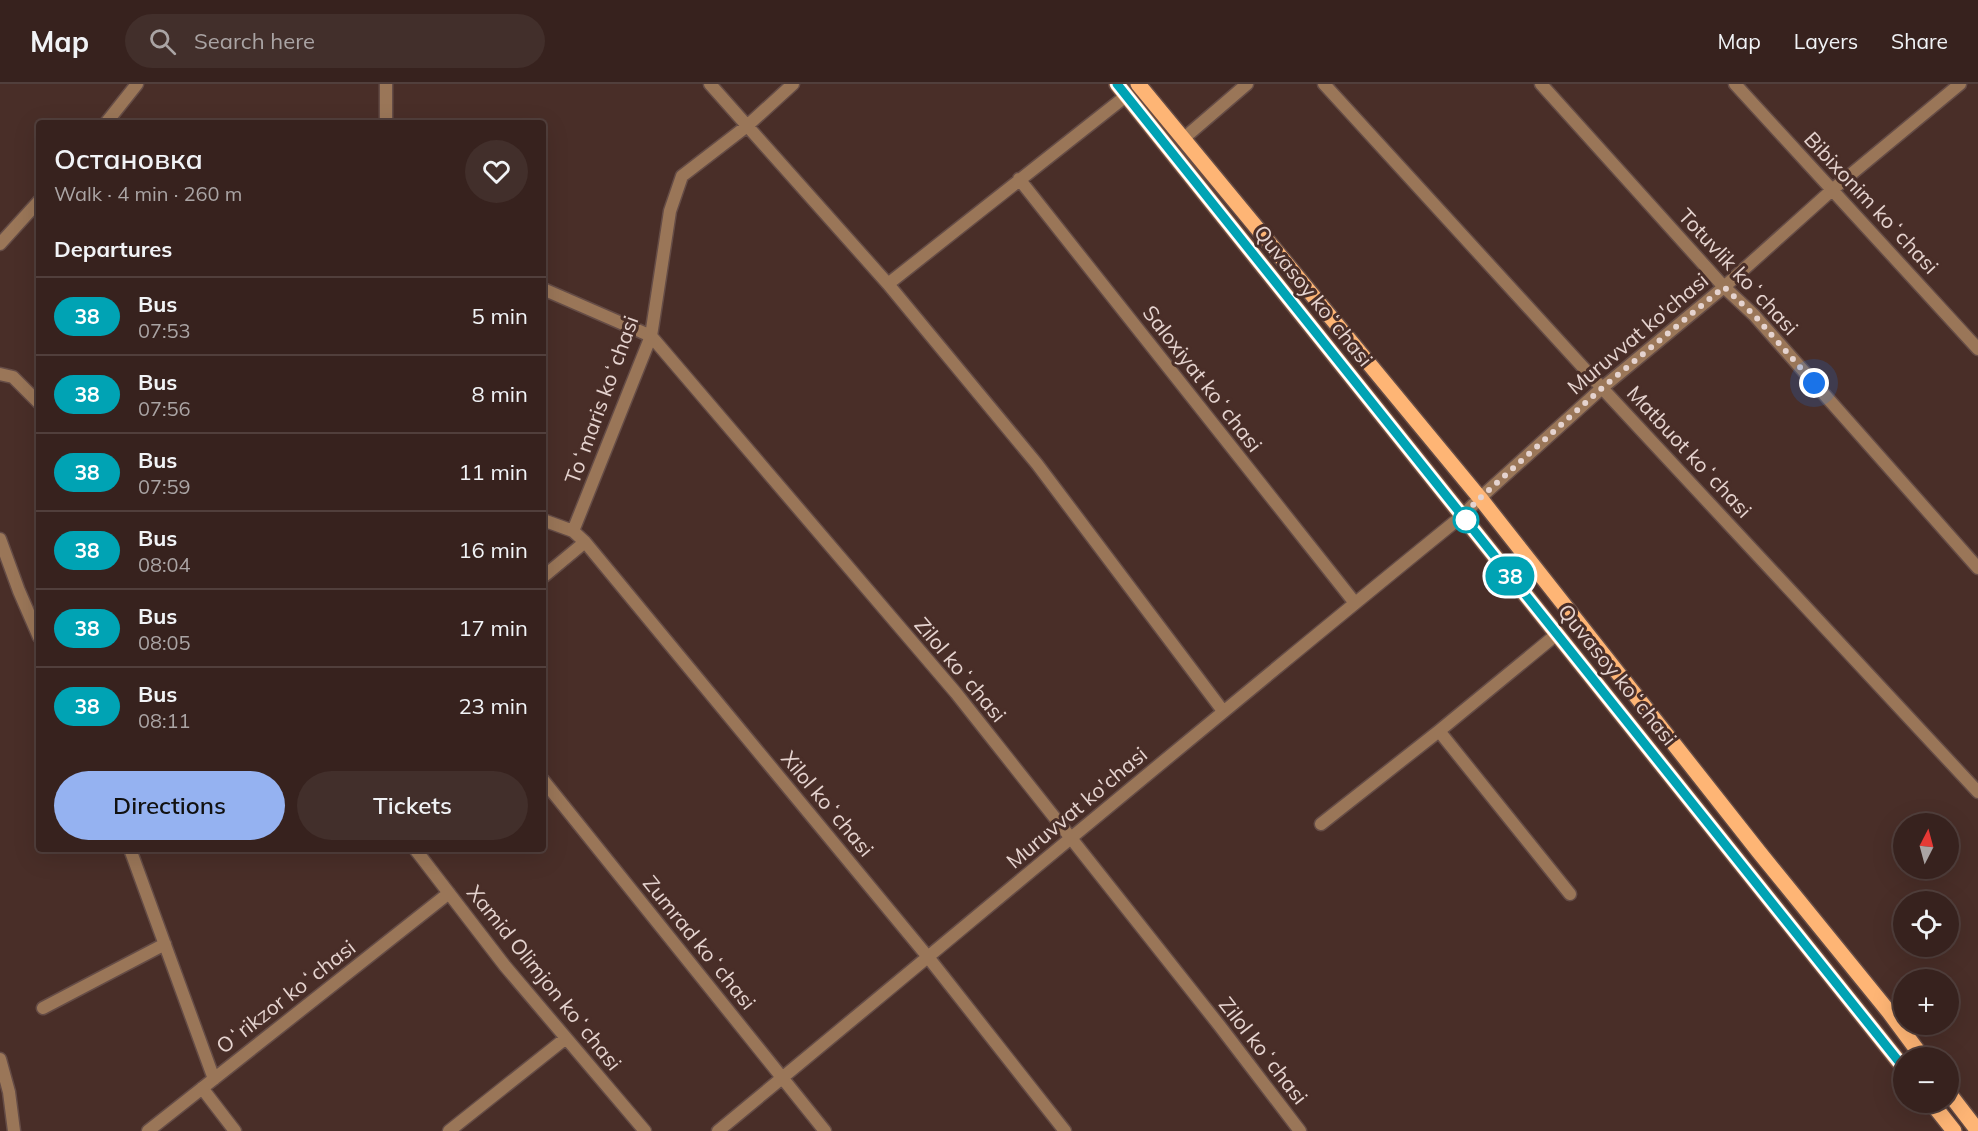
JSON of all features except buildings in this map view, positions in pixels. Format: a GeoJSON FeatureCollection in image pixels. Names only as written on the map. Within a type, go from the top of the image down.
{"type":"FeatureCollection","features":[{"type":"Feature","properties":{"kind":"main road","name":"Quvasoy koʻchasi"},"geometry":{"type":"LineString","coordinates":[[1138,84],[1480,498],[1915,1047]]}},
{"type":"Feature","properties":{"kind":"main road","name":"Quvasoy koʻchasi"},"geometry":{"type":"LineString","coordinates":[[1121,90],[1893,1054]]}},
{"type":"Feature","properties":{"kind":"main road"},"geometry":{"type":"LineString","coordinates":[[1959,1106],[1978,1131]]}},
{"type":"Feature","properties":{"kind":"main road"},"geometry":{"type":"LineString","coordinates":[[1940,1113],[1954,1131]]}},
{"type":"Feature","properties":{"kind":"street"},"geometry":{"type":"LineString","coordinates":[[108,120],[137,84]]}},
{"type":"Feature","properties":{"kind":"street"},"geometry":{"type":"LineString","coordinates":[[386,84],[386,120]]}},
{"type":"Feature","properties":{"kind":"street"},"geometry":{"type":"LineString","coordinates":[[710,84],[888,284],[1037,464],[1223,711]]}},
{"type":"Feature","properties":{"kind":"street","name":"Toʻmaris koʻchasi"},"geometry":{"type":"LineString","coordinates":[[573,531],[651,336],[670,211],[682,176],[747,126],[792,84]]}},
{"type":"Feature","properties":{"kind":"street"},"geometry":{"type":"LineString","coordinates":[[1183,139],[1247,84]]}},
{"type":"Feature","properties":{"kind":"street","name":"Matbuot koʻchasi"},"geometry":{"type":"LineString","coordinates":[[1324,84],[1602,388],[1978,792]]}},
{"type":"Feature","properties":{"kind":"street","name":"Totuvlik koʻchasi"},"geometry":{"type":"LineString","coordinates":[[1541,84],[1724,287],[1754,315],[1978,568]]}},
{"type":"Feature","properties":{"kind":"street","name":"Bibixonim koʻchasi"},"geometry":{"type":"LineString","coordinates":[[1735,84],[1978,349]]}},
{"type":"Feature","properties":{"kind":"street","name":"Muruvvat ko'chasi"},"geometry":{"type":"LineString","coordinates":[[718,1131],[1223,711],[1462,516],[1602,388],[1724,287],[1832,190],[1960,84]]}},
{"type":"Feature","properties":{"kind":"street"},"geometry":{"type":"LineString","coordinates":[[888,284],[1019,179],[1121,90]]}},
{"type":"Feature","properties":{"kind":"street","name":"Saloxiyat koʻchasi"},"geometry":{"type":"LineString","coordinates":[[1019,179],[1355,603]]}},
{"type":"Feature","properties":{"kind":"street"},"geometry":{"type":"LineString","coordinates":[[0,244],[36,204]]}},
{"type":"Feature","properties":{"kind":"street","name":"Zilol koʻchasi"},"geometry":{"type":"LineString","coordinates":[[546,290],[651,336],[956,693],[1300,1131]]}},
{"type":"Feature","properties":{"kind":"street"},"geometry":{"type":"LineString","coordinates":[[0,374],[13,377],[36,401]]}},
{"type":"Feature","properties":{"kind":"street","name":"Xilol koʻchasi"},"geometry":{"type":"LineString","coordinates":[[546,521],[573,531],[585,542],[928,957],[1065,1131]]}},
{"type":"Feature","properties":{"kind":"street"},"geometry":{"type":"LineString","coordinates":[[0,539],[18,591],[36,630]]}},
{"type":"Feature","properties":{"kind":"street"},"geometry":{"type":"LineString","coordinates":[[546,574],[585,542]]}},
{"type":"Feature","properties":{"kind":"street"},"geometry":{"type":"LineString","coordinates":[[1321,824],[1557,634]]}},
{"type":"Feature","properties":{"kind":"street"},"geometry":{"type":"LineString","coordinates":[[1439,731],[1570,894]]}},
{"type":"Feature","properties":{"kind":"street","name":"Zumrad koʻchasi"},"geometry":{"type":"LineString","coordinates":[[546,784],[825,1131]]}},
{"type":"Feature","properties":{"kind":"street"},"geometry":{"type":"LineString","coordinates":[[131,852],[214,1079]]}},
{"type":"Feature","properties":{"kind":"street","name":"Xamid Olimjon koʻchasi"},"geometry":{"type":"LineString","coordinates":[[417,852],[505,966],[645,1131]]}},
{"type":"Feature","properties":{"kind":"street","name":"Oʻrikzor koʻchasi"},"geometry":{"type":"LineString","coordinates":[[148,1131],[449,892]]}},
{"type":"Feature","properties":{"kind":"street"},"geometry":{"type":"LineString","coordinates":[[43,1008],[165,944]]}},
{"type":"Feature","properties":{"kind":"street"},"geometry":{"type":"LineString","coordinates":[[449,1131],[566,1038]]}},
{"type":"Feature","properties":{"kind":"street"},"geometry":{"type":"LineString","coordinates":[[0,1059],[9,1092],[14,1131]]}},
{"type":"Feature","properties":{"kind":"street"},"geometry":{"type":"LineString","coordinates":[[202,1088],[235,1131]]}},
{"type":"Feature","properties":{"kind":"bus line","name":"38"},"geometry":{"type":"LineString","coordinates":[[1117,84],[1893,1054]]}},
{"type":"Feature","properties":{"kind":"route"},"geometry":{"type":"LineString","coordinates":[[1466,520],[1462,516],[1480,498],[1602,388],[1724,287],[1754,315],[1814,383]]}}]}
